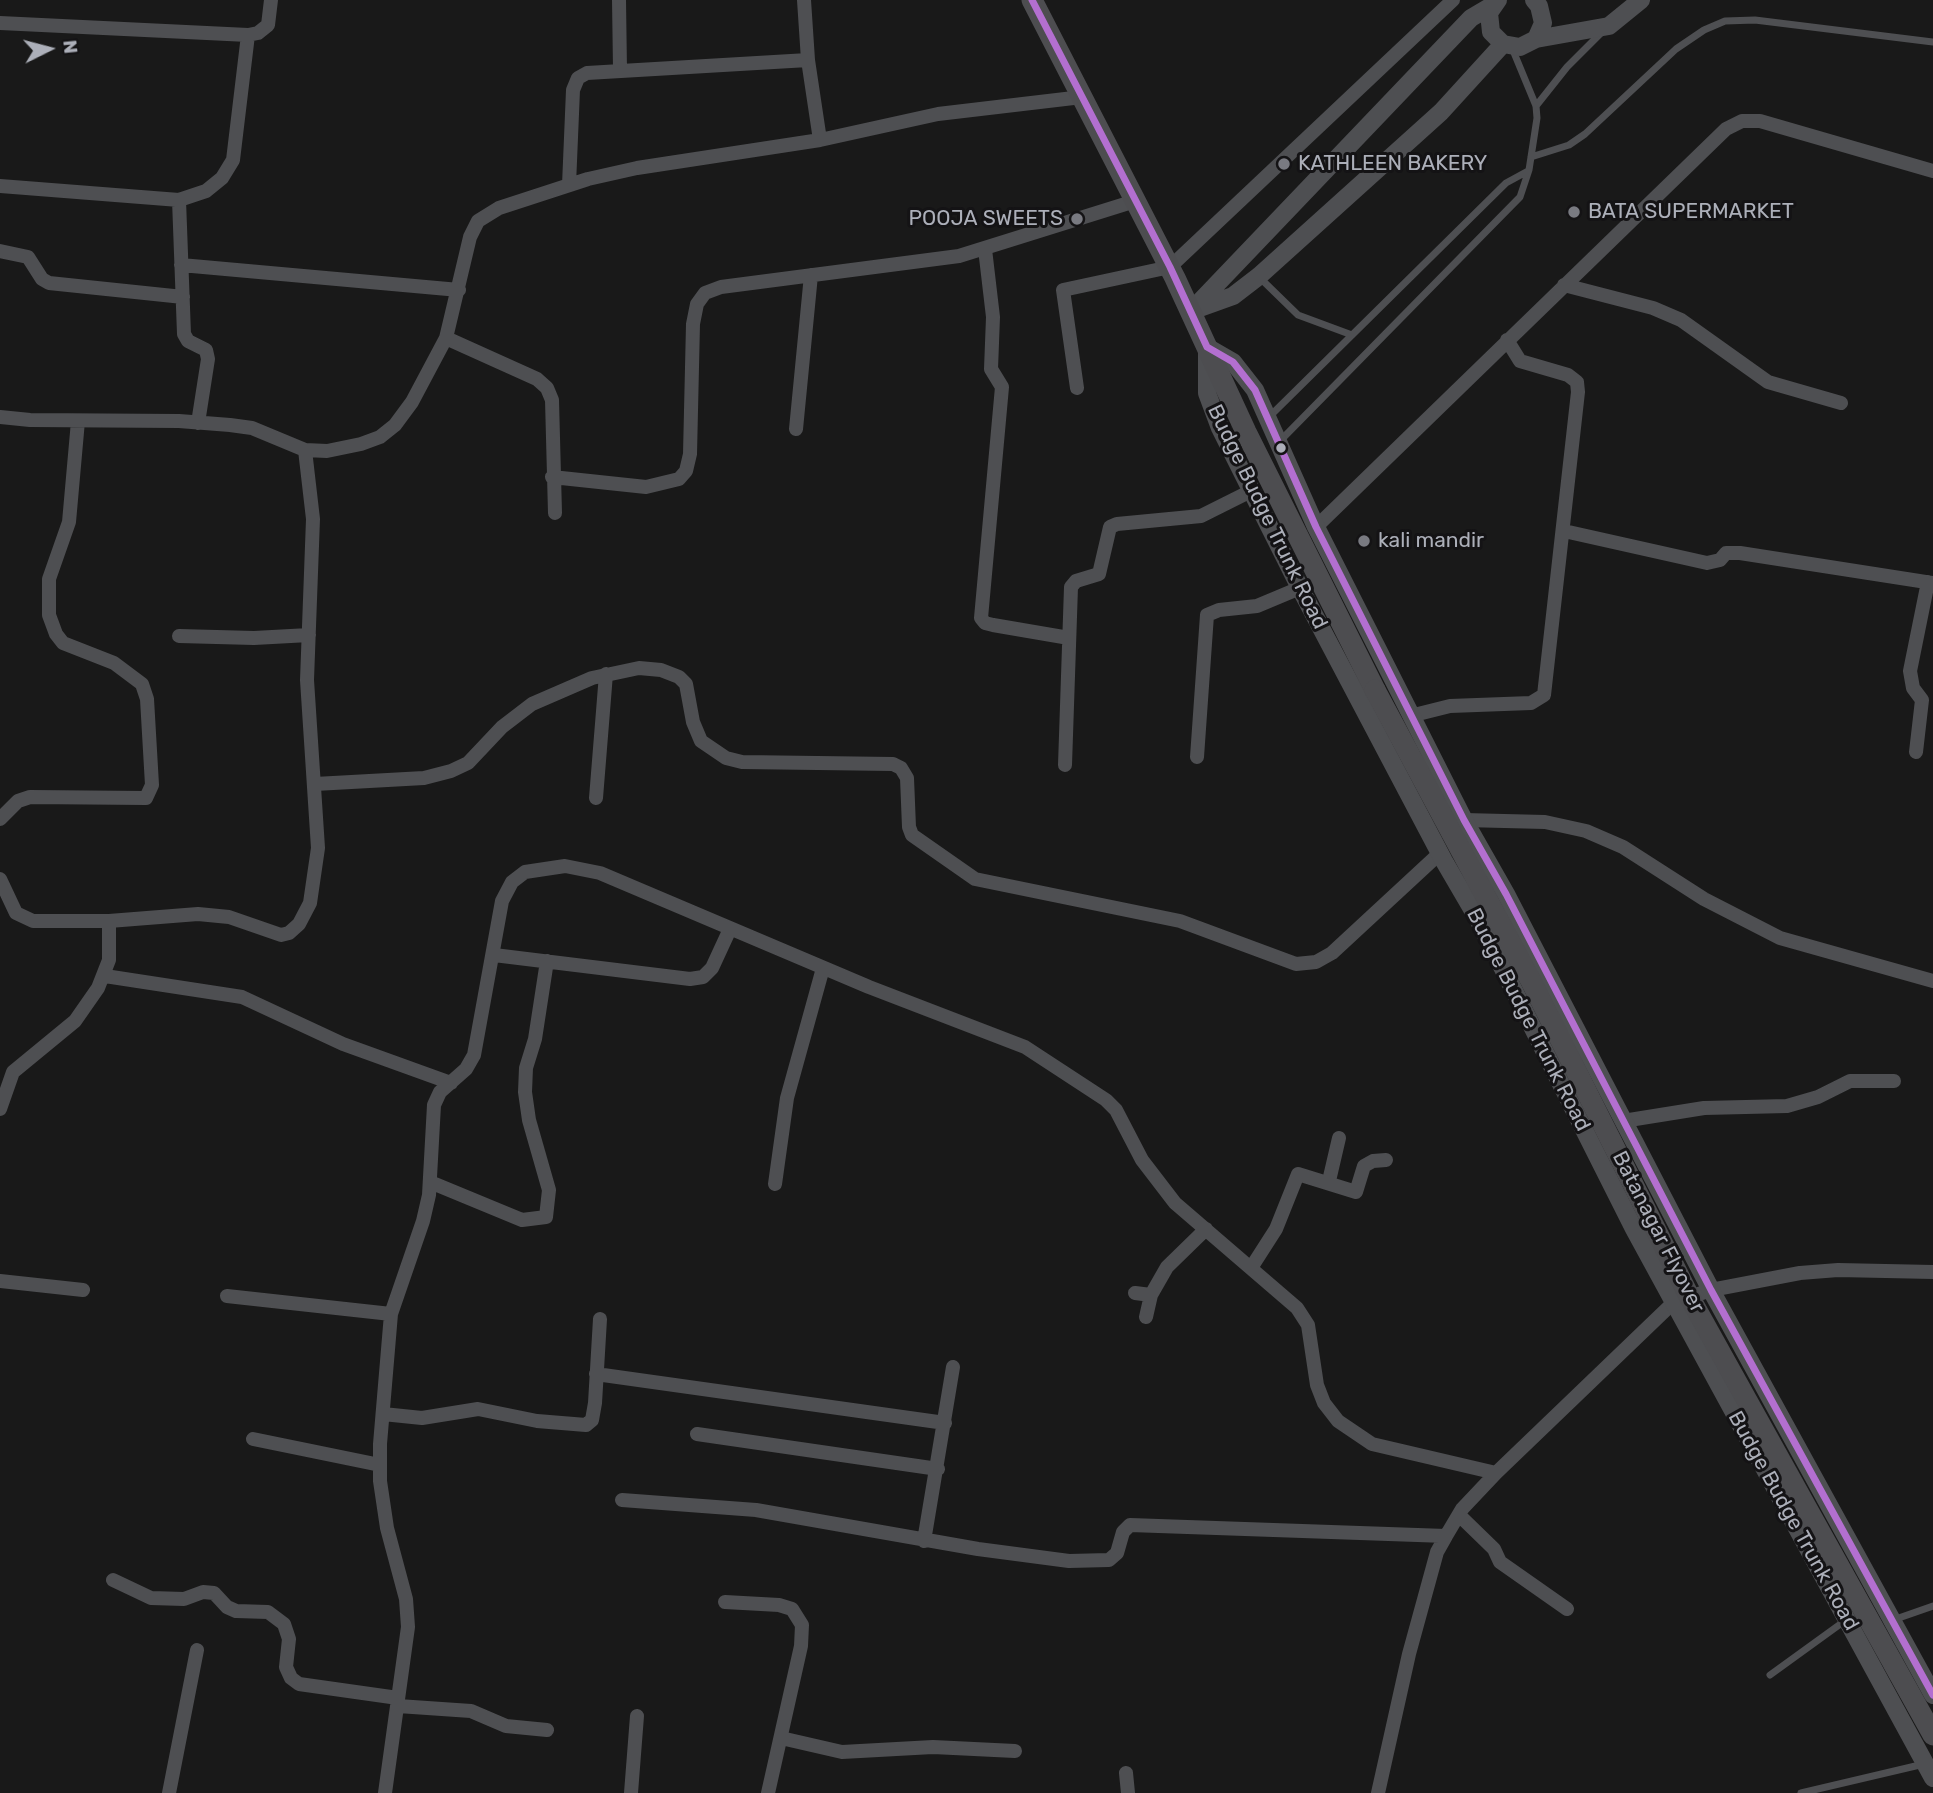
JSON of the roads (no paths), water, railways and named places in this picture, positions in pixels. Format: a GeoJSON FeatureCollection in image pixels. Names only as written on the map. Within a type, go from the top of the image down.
{"type":"FeatureCollection","features":[{"type":"Feature","properties":{"kind":"main road"},"geometry":{"type":"LineString","coordinates":[[1032,0],[1191,311]]}},
{"type":"Feature","properties":{"kind":"main road","name":"Batanagar Flyover"},"geometry":{"type":"LineString","coordinates":[[1191,311],[1246,432],[1376,690],[1531,981],[1690,1298],[1933,1735]]}},
{"type":"Feature","properties":{"kind":"street"},"geometry":{"type":"LineString","coordinates":[[0,23],[248,34],[258,33],[268,24],[271,0]]}},
{"type":"Feature","properties":{"kind":"street"},"geometry":{"type":"LineString","coordinates":[[619,0],[620,69]]}},
{"type":"Feature","properties":{"kind":"street"},"geometry":{"type":"LineString","coordinates":[[804,0],[808,60],[820,140]]}},
{"type":"Feature","properties":{"kind":"street"},"geometry":{"type":"LineString","coordinates":[[1077,388],[1063,290],[1170,267],[1453,0]]}},
{"type":"Feature","properties":{"kind":"street"},"geometry":{"type":"LineString","coordinates":[[1534,0],[1539,6],[1543,23],[1536,39]]}},
{"type":"Feature","properties":{"kind":"street"},"geometry":{"type":"LineString","coordinates":[[1495,3],[1489,22],[1491,32],[1507,46],[1520,47],[1536,39],[1609,26],[1641,0]]}},
{"type":"Feature","properties":{"kind":"street"},"geometry":{"type":"LineString","coordinates":[[1191,311],[1471,18],[1495,3]]}},
{"type":"Feature","properties":{"kind":"street"},"geometry":{"type":"LineString","coordinates":[[0,186],[179,200],[206,191],[222,178],[233,160],[248,34]]}},
{"type":"Feature","properties":{"kind":"street"},"geometry":{"type":"LineString","coordinates":[[1191,311],[1234,296],[1259,276],[1441,112],[1507,46]]}},
{"type":"Feature","properties":{"kind":"street"},"geometry":{"type":"LineString","coordinates":[[569,185],[573,90],[578,78],[587,73],[808,60]]}},
{"type":"Feature","properties":{"kind":"street"},"geometry":{"type":"LineString","coordinates":[[0,417],[198,423],[252,428],[305,450],[327,451],[380,438],[395,425],[412,402],[446,338],[470,237],[478,221],[499,208],[569,185],[637,168],[820,140],[938,114],[1082,97]]}},
{"type":"Feature","properties":{"kind":"street"},"geometry":{"type":"LineString","coordinates":[[1316,527],[1726,129],[1742,121],[1760,121],[1933,171]]}},
{"type":"Feature","properties":{"kind":"street"},"geometry":{"type":"LineString","coordinates":[[179,200],[184,334],[188,341],[206,350],[208,359],[198,423]]}},
{"type":"Feature","properties":{"kind":"street"},"geometry":{"type":"LineString","coordinates":[[552,477],[646,487],[679,479],[686,471],[690,454],[693,324],[697,304],[705,293],[721,287],[985,249],[1135,201]]}},
{"type":"Feature","properties":{"kind":"street"},"geometry":{"type":"LineString","coordinates":[[985,249],[993,317],[991,369],[1002,387],[981,618],[985,623],[993,625],[1069,638]]}},
{"type":"Feature","properties":{"kind":"street"},"geometry":{"type":"LineString","coordinates":[[0,251],[28,257],[42,279],[49,283],[183,297]]}},
{"type":"Feature","properties":{"kind":"street"},"geometry":{"type":"LineString","coordinates":[[181,265],[459,290]]}},
{"type":"Feature","properties":{"kind":"street"},"geometry":{"type":"LineString","coordinates":[[796,429],[811,275]]}},
{"type":"Feature","properties":{"kind":"street"},"geometry":{"type":"LineString","coordinates":[[1564,285],[1653,308],[1681,320],[1768,382],[1841,403]]}},
{"type":"Feature","properties":{"kind":"street"},"geometry":{"type":"LineString","coordinates":[[446,338],[537,379],[547,388],[552,400],[555,513]]}},
{"type":"Feature","properties":{"kind":"street"},"geometry":{"type":"LineString","coordinates":[[1410,716],[1450,706],[1531,703],[1544,695],[1564,531],[1577,382],[1568,375],[1520,361],[1507,340]]}},
{"type":"Feature","properties":{"kind":"street","name":"Budge Budge Trunk Road"},"geometry":{"type":"LineString","coordinates":[[1929,1771],[1674,1302],[1479,921],[1442,857],[1300,588],[1220,428],[1207,393],[1207,347],[1233,362],[1245,374],[1316,527],[1464,820],[1506,894],[1711,1290],[1933,1695]]}},
{"type":"Feature","properties":{"kind":"street"},"geometry":{"type":"LineString","coordinates":[[0,819],[18,801],[30,797],[146,798],[152,785],[147,699],[142,684],[114,663],[63,643],[55,634],[49,615],[49,579],[69,522],[78,421]]}},
{"type":"Feature","properties":{"kind":"street"},"geometry":{"type":"LineString","coordinates":[[0,879],[16,913],[22,918],[109,921],[198,914],[229,917],[281,935],[289,933],[299,924],[310,903],[316,877],[318,814],[307,680],[314,533],[305,450]]}},
{"type":"Feature","properties":{"kind":"street"},"geometry":{"type":"LineString","coordinates":[[1065,765],[1071,587],[1076,581],[1099,574],[1110,527],[1116,524],[1202,516],[1251,491]]}},
{"type":"Feature","properties":{"kind":"street"},"geometry":{"type":"LineString","coordinates":[[1564,531],[1707,563],[1720,560],[1726,553],[1740,553],[1931,582],[1910,671],[1913,688],[1922,700],[1916,752]]}},
{"type":"Feature","properties":{"kind":"street"},"geometry":{"type":"LineString","coordinates":[[1197,757],[1207,615],[1219,610],[1257,606],[1300,588]]}},
{"type":"Feature","properties":{"kind":"street"},"geometry":{"type":"LineString","coordinates":[[179,636],[254,638],[309,635]]}},
{"type":"Feature","properties":{"kind":"street"},"geometry":{"type":"LineString","coordinates":[[315,783],[424,778],[452,771],[468,763],[502,727],[532,704],[559,690],[606,674],[639,668],[661,670],[679,677],[686,684],[693,722],[701,741],[726,758],[742,762],[893,764],[901,768],[907,778],[909,827],[912,835],[975,879],[1180,921],[1296,964],[1316,962],[1332,953],[1442,857]]}},
{"type":"Feature","properties":{"kind":"street"},"geometry":{"type":"LineString","coordinates":[[596,798],[606,674]]}},
{"type":"Feature","properties":{"kind":"street"},"geometry":{"type":"LineString","coordinates":[[1464,820],[1545,822],[1586,831],[1623,847],[1704,899],[1780,938],[1933,981]]}},
{"type":"Feature","properties":{"kind":"street"},"geometry":{"type":"LineString","coordinates":[[385,1793],[408,1627],[405,1599],[387,1528],[380,1465],[391,1314],[423,1221],[430,1182],[434,1105],[440,1092],[466,1069],[474,1055],[502,901],[512,882],[525,872],[565,866],[600,873],[822,968],[1006,1037],[1106,1100],[1116,1110],[1154,1177],[1175,1203],[1302,1315],[1310,1335],[1317,1385],[1324,1403],[1338,1421],[1372,1444],[1496,1474]]}},
{"type":"Feature","properties":{"kind":"street"},"geometry":{"type":"LineString","coordinates":[[0,1109],[13,1072],[75,1021],[105,976],[109,921]]}},
{"type":"Feature","properties":{"kind":"street"},"geometry":{"type":"LineString","coordinates":[[494,955],[690,979],[703,977],[712,968],[730,929]]}},
{"type":"Feature","properties":{"kind":"street"},"geometry":{"type":"LineString","coordinates":[[430,1182],[522,1220],[546,1217],[548,1191],[529,1120],[525,1092],[526,1068],[535,1039],[547,961]]}},
{"type":"Feature","properties":{"kind":"street"},"geometry":{"type":"LineString","coordinates":[[775,1184],[788,1098],[822,968]]}},
{"type":"Feature","properties":{"kind":"street"},"geometry":{"type":"LineString","coordinates":[[105,976],[242,997],[343,1044],[451,1083]]}},
{"type":"Feature","properties":{"kind":"street"},"geometry":{"type":"LineString","coordinates":[[1623,1121],[1704,1108],[1787,1106],[1818,1097],[1850,1081],[1894,1081]]}},
{"type":"Feature","properties":{"kind":"street"},"geometry":{"type":"LineString","coordinates":[[1329,1181],[1339,1138]]}},
{"type":"Feature","properties":{"kind":"street"},"geometry":{"type":"LineString","coordinates":[[1251,1268],[1276,1229],[1298,1174],[1329,1181],[1356,1192],[1364,1166],[1373,1161],[1386,1160]]}},
{"type":"Feature","properties":{"kind":"street"},"geometry":{"type":"LineString","coordinates":[[1146,1317],[1151,1295],[1167,1267],[1206,1229]]}},
{"type":"Feature","properties":{"kind":"street"},"geometry":{"type":"LineString","coordinates":[[1378,1793],[1409,1654],[1437,1552],[1446,1536],[1459,1515],[1496,1474],[1674,1302],[1711,1290],[1800,1273],[1838,1270],[1933,1272]]}},
{"type":"Feature","properties":{"kind":"street"},"geometry":{"type":"LineString","coordinates":[[0,1281],[83,1290]]}},
{"type":"Feature","properties":{"kind":"street"},"geometry":{"type":"LineString","coordinates":[[1135,1293],[1151,1295]]}},
{"type":"Feature","properties":{"kind":"street"},"geometry":{"type":"LineString","coordinates":[[227,1296],[391,1314]]}},
{"type":"Feature","properties":{"kind":"street"},"geometry":{"type":"LineString","coordinates":[[383,1414],[422,1418],[478,1409],[537,1421],[586,1425],[592,1419],[600,1319]]}},
{"type":"Feature","properties":{"kind":"street"},"geometry":{"type":"LineString","coordinates":[[924,1541],[953,1367]]}},
{"type":"Feature","properties":{"kind":"street"},"geometry":{"type":"LineString","coordinates":[[596,1374],[945,1423]]}},
{"type":"Feature","properties":{"kind":"street"},"geometry":{"type":"LineString","coordinates":[[696,1434],[938,1469]]}},
{"type":"Feature","properties":{"kind":"street"},"geometry":{"type":"LineString","coordinates":[[253,1439],[380,1465]]}},
{"type":"Feature","properties":{"kind":"street"},"geometry":{"type":"LineString","coordinates":[[622,1500],[756,1510],[924,1541],[1069,1561],[1104,1562],[1114,1557],[1123,1532],[1130,1525],[1446,1536]]}},
{"type":"Feature","properties":{"kind":"street"},"geometry":{"type":"LineString","coordinates":[[1459,1515],[1488,1542],[1500,1562],[1567,1609]]}},
{"type":"Feature","properties":{"kind":"street"},"geometry":{"type":"LineString","coordinates":[[113,1580],[151,1598],[184,1599],[203,1592],[214,1593],[227,1607],[236,1611],[268,1612],[284,1624],[289,1639],[286,1667],[291,1678],[299,1685],[471,1711],[506,1726],[547,1730]]}},
{"type":"Feature","properties":{"kind":"street"},"geometry":{"type":"LineString","coordinates":[[725,1602],[779,1605],[798,1615],[801,1646],[768,1793]]}},
{"type":"Feature","properties":{"kind":"street"},"geometry":{"type":"LineString","coordinates":[[169,1793],[197,1650]]}},
{"type":"Feature","properties":{"kind":"street"},"geometry":{"type":"LineString","coordinates":[[631,1793],[637,1716]]}},
{"type":"Feature","properties":{"kind":"street"},"geometry":{"type":"LineString","coordinates":[[781,1738],[842,1752],[933,1747],[1016,1751]]}},
{"type":"Feature","properties":{"kind":"street"},"geometry":{"type":"LineString","coordinates":[[1126,1773],[1128,1793]]}},
{"type":"Feature","properties":{"kind":"lane"},"geometry":{"type":"LineString","coordinates":[[1531,157],[1569,145],[1585,134],[1676,49],[1704,30],[1725,21],[1755,20],[1933,42]]}},
{"type":"Feature","properties":{"kind":"lane"},"geometry":{"type":"LineString","coordinates":[[1536,106],[1567,67],[1609,26]]}},
{"type":"Feature","properties":{"kind":"lane"},"geometry":{"type":"LineString","coordinates":[[1278,443],[1521,197],[1529,170],[1536,106],[1507,46]]}},
{"type":"Feature","properties":{"kind":"lane"},"geometry":{"type":"LineString","coordinates":[[1267,419],[1506,183],[1529,170]]}},
{"type":"Feature","properties":{"kind":"lane"},"geometry":{"type":"LineString","coordinates":[[1259,276],[1298,314],[1352,335]]}},
{"type":"Feature","properties":{"kind":"lane"},"geometry":{"type":"LineString","coordinates":[[1892,1621],[1933,1606]]}},
{"type":"Feature","properties":{"kind":"lane"},"geometry":{"type":"LineString","coordinates":[[1770,1675],[1846,1620]]}},
{"type":"Feature","properties":{"kind":"lane"},"geometry":{"type":"LineString","coordinates":[[1801,1793],[1929,1771]]}},
{"type":"Feature","properties":{"kind":"place","name":"KATHLEEN BAKERY"},"geometry":{"type":"Point","coordinates":[1284,164]}},
{"type":"Feature","properties":{"kind":"place","name":"BATA SUPERMARKET"},"geometry":{"type":"Point","coordinates":[1574,212]}},
{"type":"Feature","properties":{"kind":"place","name":"POOJA SWEETS"},"geometry":{"type":"Point","coordinates":[1077,219]}},
{"type":"Feature","properties":{"kind":"place","name":"kali mandir"},"geometry":{"type":"Point","coordinates":[1364,541]}}]}
